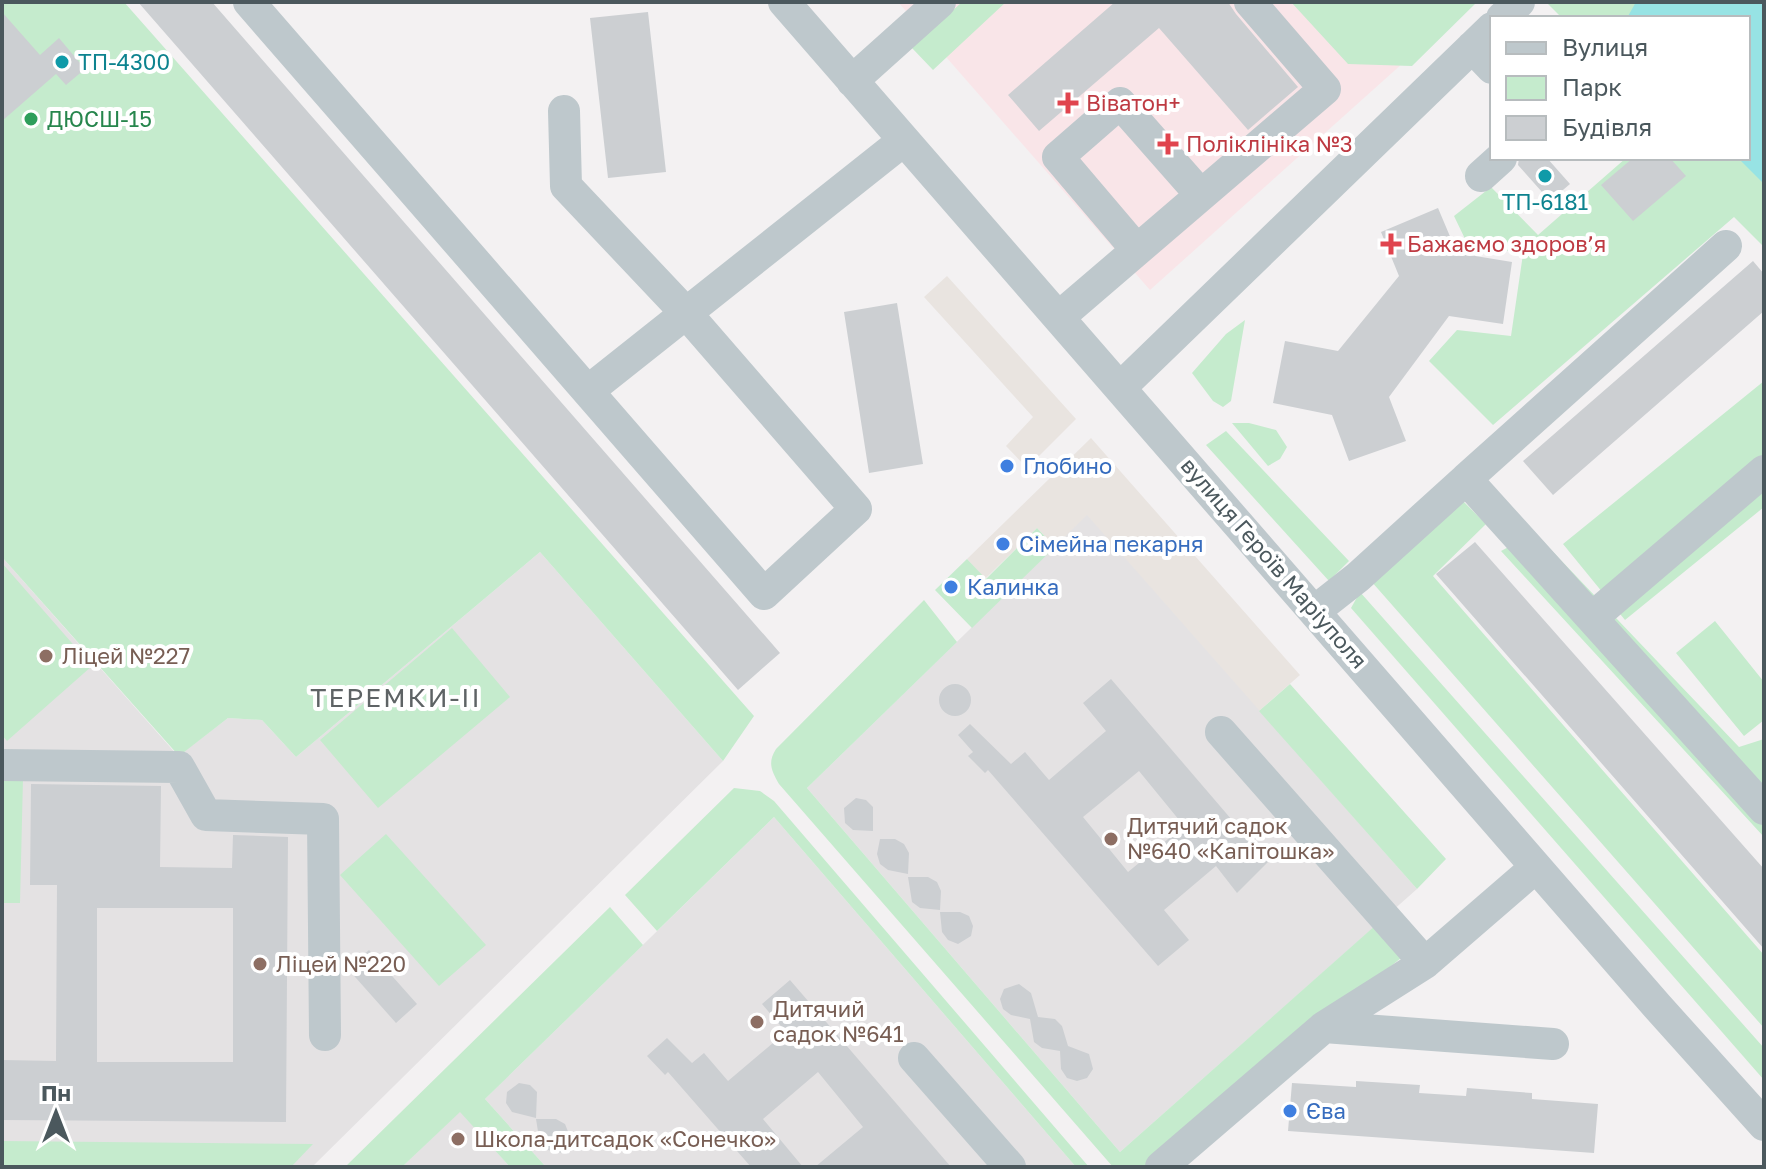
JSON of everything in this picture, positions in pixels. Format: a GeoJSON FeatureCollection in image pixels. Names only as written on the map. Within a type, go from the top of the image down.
{"type":"FeatureCollection","features":[{"type":"Feature","properties":{"kind":"street"},"geometry":{"type":"LineString","coordinates":[[249,2],[764,594],[856,509],[686,313],[566,186],[564,111]]}},
{"type":"Feature","properties":{"kind":"street","name":"вулиця Героїв Маріуполя"},"geometry":{"type":"LineString","coordinates":[[784,2],[1764,1125]]}},
{"type":"Feature","properties":{"kind":"street"},"geometry":{"type":"LineString","coordinates":[[852,81],[940,2]]}},
{"type":"Feature","properties":{"kind":"street"},"geometry":{"type":"LineString","coordinates":[[1059,317],[1325,89],[1250,2]]}},
{"type":"Feature","properties":{"kind":"street"},"geometry":{"type":"LineString","coordinates":[[1504,16],[1519,2]]}},
{"type":"Feature","properties":{"kind":"street"},"geometry":{"type":"LineString","coordinates":[[1121,387],[1485,48]]}},
{"type":"Feature","properties":{"kind":"street"},"geometry":{"type":"LineString","coordinates":[[1137,250],[1058,157],[1120,103],[1201,195]]}},
{"type":"Feature","properties":{"kind":"street"},"geometry":{"type":"LineString","coordinates":[[588,391],[903,141]]}},
{"type":"Feature","properties":{"kind":"street"},"geometry":{"type":"LineString","coordinates":[[1316,610],[1358,577],[1726,246]]}},
{"type":"Feature","properties":{"kind":"street"},"geometry":{"type":"LineString","coordinates":[[1593,617],[1764,471]]}},
{"type":"Feature","properties":{"kind":"street"},"geometry":{"type":"LineString","coordinates":[[1466,479],[1758,794]]}},
{"type":"Feature","properties":{"kind":"street"},"geometry":{"type":"LineString","coordinates":[[1221,732],[1425,963]]}},
{"type":"Feature","properties":{"kind":"street"},"geometry":{"type":"LineString","coordinates":[[2,765],[179,767],[206,815],[323,819],[325,1035]]}},
{"type":"Feature","properties":{"kind":"street"},"geometry":{"type":"LineString","coordinates":[[1161,1167],[1186,1156],[1324,1027],[1425,963],[1536,867]]}},
{"type":"Feature","properties":{"kind":"street"},"geometry":{"type":"LineString","coordinates":[[1324,1027],[1553,1044]]}},
{"type":"Feature","properties":{"kind":"street"},"geometry":{"type":"LineString","coordinates":[[914,1058],[1010,1167]]}},
{"type":"Feature","properties":{"kind":"shaded area","name":"Поліклініка №3"},"geometry":{"type":"Polygon","coordinates":[[[898,2],[1417,2],[1442,28],[1150,290],[898,2]]]}},
{"type":"Feature","properties":{"kind":"shaded area"},"geometry":{"type":"Polygon","coordinates":[[[947,276],[1076,419],[1027,468],[1006,446],[1033,417],[924,297],[947,276]]]}},
{"type":"Feature","properties":{"kind":"shaded area"},"geometry":{"type":"Polygon","coordinates":[[[1091,438],[1300,675],[1259,711],[1087,516],[1055,547],[1037,528],[985,579],[967,559],[1091,438]]]}},
{"type":"Feature","properties":{"kind":"shaded area","name":"Дитячий садок №640 «Капітошка»"},"geometry":{"type":"Polygon","coordinates":[[[1087,515],[1417,889],[1120,1152],[807,788],[1087,515]]]}},
{"type":"Feature","properties":{"kind":"shaded area","name":"Ліцей №220"},"geometry":{"type":"Polygon","coordinates":[[[540,552],[723,761],[312,1167],[2,1167],[2,557],[178,756],[228,718],[262,720],[296,757],[540,552]]]}},
{"type":"Feature","properties":{"kind":"shaded area","name":"Дитячий садок №641"},"geometry":{"type":"Polygon","coordinates":[[[774,817],[1076,1167],[546,1167],[485,1099],[774,817]]]}},
{"type":"Feature","properties":{"kind":"shaded area","name":"Школа-дитсадок «Сонечко»"},"geometry":{"type":"Polygon","coordinates":[[[460,1111],[510,1167],[402,1167],[460,1111]]]}},
{"type":"Feature","properties":{"kind":"green space"},"geometry":{"type":"Polygon","coordinates":[[[2,2],[124,2],[754,716],[723,761],[540,552],[296,757],[262,720],[228,718],[179,756],[2,557],[2,2]]]}},
{"type":"Feature","properties":{"kind":"green space"},"geometry":{"type":"Polygon","coordinates":[[[962,2],[1006,2],[933,70],[912,48],[962,2]]]}},
{"type":"Feature","properties":{"kind":"green space"},"geometry":{"type":"Polygon","coordinates":[[[1291,2],[1477,2],[1412,66],[1348,64],[1291,2]]]}},
{"type":"Feature","properties":{"kind":"green space"},"geometry":{"type":"Polygon","coordinates":[[[1546,2],[1764,2],[1764,247],[1734,217],[1493,425],[1429,361],[1457,330],[1511,336],[1523,254],[1467,243],[1454,216],[1491,187],[1538,235],[1624,160],[1750,160],[1750,16],[1560,16],[1546,2]]]}},
{"type":"Feature","properties":{"kind":"green space"},"geometry":{"type":"Polygon","coordinates":[[[1245,320],[1231,401],[1223,407],[1213,401],[1192,373],[1226,334],[1245,320]]]}},
{"type":"Feature","properties":{"kind":"green space"},"geometry":{"type":"Polygon","coordinates":[[[1764,381],[1764,507],[1625,620],[1563,544],[1764,381]]]}},
{"type":"Feature","properties":{"kind":"green space"},"geometry":{"type":"Polygon","coordinates":[[[1232,423],[1249,423],[1276,430],[1287,447],[1280,459],[1268,466],[1232,423]]]}},
{"type":"Feature","properties":{"kind":"green space"},"geometry":{"type":"Polygon","coordinates":[[[1226,431],[1349,561],[1329,581],[1206,445],[1226,431]]]}},
{"type":"Feature","properties":{"kind":"green space"},"geometry":{"type":"Polygon","coordinates":[[[1461,499],[1486,524],[1433,576],[1764,955],[1764,1028],[1371,581],[1461,499]]]}},
{"type":"Feature","properties":{"kind":"green space"},"geometry":{"type":"Polygon","coordinates":[[[1037,528],[1055,547],[972,628],[935,590],[967,559],[986,579],[1037,528]]]}},
{"type":"Feature","properties":{"kind":"green space"},"geometry":{"type":"Polygon","coordinates":[[[1535,533],[1739,747],[1764,739],[1764,837],[1501,551],[1535,533]]]}},
{"type":"Feature","properties":{"kind":"green space"},"geometry":{"type":"Polygon","coordinates":[[[2,563],[92,666],[7,741],[2,735],[2,563]]]}},
{"type":"Feature","properties":{"kind":"green space"},"geometry":{"type":"Polygon","coordinates":[[[1360,592],[1764,1048],[1764,1080],[1351,608],[1360,592]]]}},
{"type":"Feature","properties":{"kind":"green space"},"geometry":{"type":"Polygon","coordinates":[[[924,600],[957,642],[807,788],[1120,1152],[1377,924],[1401,958],[1144,1167],[1113,1167],[779,784],[773,771],[771,763],[776,749],[924,600]]]}},
{"type":"Feature","properties":{"kind":"green space"},"geometry":{"type":"Polygon","coordinates":[[[1715,621],[1764,682],[1764,720],[1744,736],[1676,653],[1715,621]]]}},
{"type":"Feature","properties":{"kind":"green space"},"geometry":{"type":"Polygon","coordinates":[[[452,628],[510,697],[378,808],[320,740],[452,628]]]}},
{"type":"Feature","properties":{"kind":"green space"},"geometry":{"type":"Polygon","coordinates":[[[1290,684],[1446,859],[1417,889],[1259,711],[1290,684]]]}},
{"type":"Feature","properties":{"kind":"green space"},"geometry":{"type":"Polygon","coordinates":[[[2,778],[23,778],[20,903],[2,903],[2,778]]]}},
{"type":"Feature","properties":{"kind":"green space"},"geometry":{"type":"Polygon","coordinates":[[[734,788],[760,791],[774,801],[1089,1167],[1076,1167],[774,817],[657,931],[625,895],[734,788]]]}},
{"type":"Feature","properties":{"kind":"green space"},"geometry":{"type":"Polygon","coordinates":[[[386,834],[486,945],[439,986],[340,875],[386,834]]]}},
{"type":"Feature","properties":{"kind":"green space"},"geometry":{"type":"Polygon","coordinates":[[[610,907],[643,945],[485,1099],[546,1167],[510,1167],[460,1112],[402,1167],[345,1167],[610,907]]]}},
{"type":"Feature","properties":{"kind":"green space"},"geometry":{"type":"Polygon","coordinates":[[[2,1141],[313,1144],[291,1167],[2,1167],[2,1141]]]}},
{"type":"Feature","properties":{"kind":"water"},"geometry":{"type":"Polygon","coordinates":[[[1636,2],[1764,2],[1764,184],[1740,160],[1750,160],[1750,16],[1628,16],[1636,2]]]}},
{"type":"Feature","properties":{"kind":"building"},"geometry":{"type":"Polygon","coordinates":[[[138,2],[212,2],[780,653],[738,690],[138,2]]]}},
{"type":"Feature","properties":{"kind":"building"},"geometry":{"type":"Polygon","coordinates":[[[1115,2],[1228,2],[1298,87],[1248,130],[1159,28],[1039,131],[1008,95],[1115,2]]]}},
{"type":"Feature","properties":{"kind":"building"},"geometry":{"type":"Polygon","coordinates":[[[2,12],[40,55],[59,38],[85,69],[66,85],[56,74],[2,121],[2,12]]]}},
{"type":"Feature","properties":{"kind":"building"},"geometry":{"type":"Polygon","coordinates":[[[648,12],[666,172],[608,178],[590,18],[648,12]]]}},
{"type":"Feature","properties":{"kind":"building","name":"ТП-6181"},"geometry":{"type":"Polygon","coordinates":[[[1519,160],[1549,160],[1570,184],[1550,201],[1518,165],[1519,160]]]}},
{"type":"Feature","properties":{"kind":"building"},"geometry":{"type":"Polygon","coordinates":[[[1631,160],[1672,160],[1686,176],[1633,221],[1601,185],[1631,160]]]}},
{"type":"Feature","properties":{"kind":"building"},"geometry":{"type":"Polygon","coordinates":[[[1438,208],[1457,253],[1512,262],[1503,324],[1449,316],[1389,397],[1406,441],[1349,461],[1332,415],[1273,403],[1285,341],[1338,351],[1399,276],[1381,232],[1438,208]]]}},
{"type":"Feature","properties":{"kind":"building"},"geometry":{"type":"Polygon","coordinates":[[[1753,261],[1764,274],[1764,311],[1553,495],[1523,461],[1753,261]]]}},
{"type":"Feature","properties":{"kind":"building"},"geometry":{"type":"Polygon","coordinates":[[[897,303],[923,464],[869,473],[844,312],[897,303]]]}},
{"type":"Feature","properties":{"kind":"building"},"geometry":{"type":"Polygon","coordinates":[[[1475,542],[1764,869],[1764,949],[1436,574],[1475,542]]]}},
{"type":"Feature","properties":{"kind":"building"},"geometry":{"type":"Polygon","coordinates":[[[1111,679],[1268,862],[1237,893],[1216,866],[1164,910],[1189,940],[1158,966],[988,770],[985,773],[968,756],[973,752],[958,735],[970,724],[1011,764],[1025,752],[1049,780],[1106,731],[1083,703],[1111,679]],[[1139,771],[1083,817],[1128,872],[1184,826],[1139,771]]]}},
{"type":"Feature","properties":{"kind":"building"},"geometry":{"type":"Polygon","coordinates":[[[955,684],[966,689],[971,700],[966,711],[955,716],[944,711],[939,700],[944,689],[955,684]]]}},
{"type":"Feature","properties":{"kind":"building"},"geometry":{"type":"Polygon","coordinates":[[[31,784],[161,786],[160,867],[232,868],[233,835],[288,837],[286,1122],[2,1120],[2,1060],[56,1061],[57,885],[30,885],[31,784]],[[97,908],[97,1062],[233,1062],[233,908],[97,908]]]}},
{"type":"Feature","properties":{"kind":"building"},"geometry":{"type":"Polygon","coordinates":[[[856,798],[866,800],[873,807],[873,831],[853,830],[845,823],[844,808],[856,798]]]}},
{"type":"Feature","properties":{"kind":"building"},"geometry":{"type":"Polygon","coordinates":[[[880,839],[895,839],[904,844],[909,853],[908,874],[888,870],[880,864],[877,854],[880,839]]]}},
{"type":"Feature","properties":{"kind":"building"},"geometry":{"type":"Polygon","coordinates":[[[908,877],[928,877],[937,882],[941,891],[940,910],[920,908],[912,902],[908,877]]]}},
{"type":"Feature","properties":{"kind":"building"},"geometry":{"type":"Polygon","coordinates":[[[940,912],[960,912],[969,916],[973,926],[971,936],[958,944],[948,940],[942,932],[940,912]]]}},
{"type":"Feature","properties":{"kind":"building"},"geometry":{"type":"Polygon","coordinates":[[[369,950],[417,1004],[396,1023],[348,969],[369,950]]]}},
{"type":"Feature","properties":{"kind":"building"},"geometry":{"type":"Polygon","coordinates":[[[790,980],[951,1167],[815,1167],[863,1127],[818,1072],[763,1119],[803,1167],[751,1167],[668,1072],[665,1075],[647,1056],[667,1038],[692,1063],[704,1053],[728,1081],[786,1032],[762,1004],[790,980]]]}},
{"type":"Feature","properties":{"kind":"building"},"geometry":{"type":"Polygon","coordinates":[[[1019,984],[1031,993],[1038,1017],[1055,1019],[1062,1026],[1068,1046],[1089,1054],[1093,1069],[1087,1078],[1077,1081],[1067,1078],[1061,1069],[1060,1051],[1042,1048],[1034,1042],[1030,1019],[1011,1015],[1003,1009],[1000,999],[1004,989],[1019,984]]]}},
{"type":"Feature","properties":{"kind":"building"},"geometry":{"type":"Polygon","coordinates":[[[1356,1081],[1420,1085],[1419,1093],[1466,1096],[1467,1088],[1532,1093],[1532,1099],[1598,1104],[1594,1153],[1288,1131],[1292,1083],[1356,1087],[1356,1081]]]}},
{"type":"Feature","properties":{"kind":"building"},"geometry":{"type":"Polygon","coordinates":[[[519,1083],[530,1085],[537,1092],[536,1118],[512,1112],[506,1103],[507,1092],[519,1083]]]}},
{"type":"Feature","properties":{"kind":"building"},"geometry":{"type":"Polygon","coordinates":[[[536,1119],[556,1119],[565,1124],[569,1134],[568,1154],[548,1150],[540,1144],[536,1119]]]}},
{"type":"Feature","properties":{"kind":"place","name":"ТП-4300"},"geometry":{"type":"Point","coordinates":[62,62]}},
{"type":"Feature","properties":{"kind":"place","name":"Віватон+"},"geometry":{"type":"Point","coordinates":[1068,103]}},
{"type":"Feature","properties":{"kind":"place","name":"ДЮСШ-15"},"geometry":{"type":"Point","coordinates":[31,119]}},
{"type":"Feature","properties":{"kind":"place","name":"Поліклініка №3"},"geometry":{"type":"Point","coordinates":[1168,144]}},
{"type":"Feature","properties":{"kind":"place","name":"ТП-6181"},"geometry":{"type":"Point","coordinates":[1545,176]}},
{"type":"Feature","properties":{"kind":"place","name":"Бажаємо здоровʼя"},"geometry":{"type":"Point","coordinates":[1391,244]}},
{"type":"Feature","properties":{"kind":"place","name":"Глобино"},"geometry":{"type":"Point","coordinates":[1007,466]}},
{"type":"Feature","properties":{"kind":"place","name":"Сімейна пекарня"},"geometry":{"type":"Point","coordinates":[1003,544]}},
{"type":"Feature","properties":{"kind":"place","name":"Калинка"},"geometry":{"type":"Point","coordinates":[951,587]}},
{"type":"Feature","properties":{"kind":"place","name":"Ліцей №227"},"geometry":{"type":"Point","coordinates":[46,656]}},
{"type":"Feature","properties":{"kind":"place","name":"Дитячий садок №640 «Капітошка»"},"geometry":{"type":"Point","coordinates":[1111,839]}},
{"type":"Feature","properties":{"kind":"place","name":"Ліцей №220"},"geometry":{"type":"Point","coordinates":[260,964]}},
{"type":"Feature","properties":{"kind":"place","name":"Дитячий садок №641"},"geometry":{"type":"Point","coordinates":[757,1022]}},
{"type":"Feature","properties":{"kind":"place","name":"Єва"},"geometry":{"type":"Point","coordinates":[1290,1111]}},
{"type":"Feature","properties":{"kind":"place","name":"Школа-дитсадок «Сонечко»"},"geometry":{"type":"Point","coordinates":[458,1139]}},
{"type":"Feature","properties":{"kind":"district","name":"ТЕРЕМКИ-ІІ"},"geometry":{"type":"Point","coordinates":[396,698]}}]}
